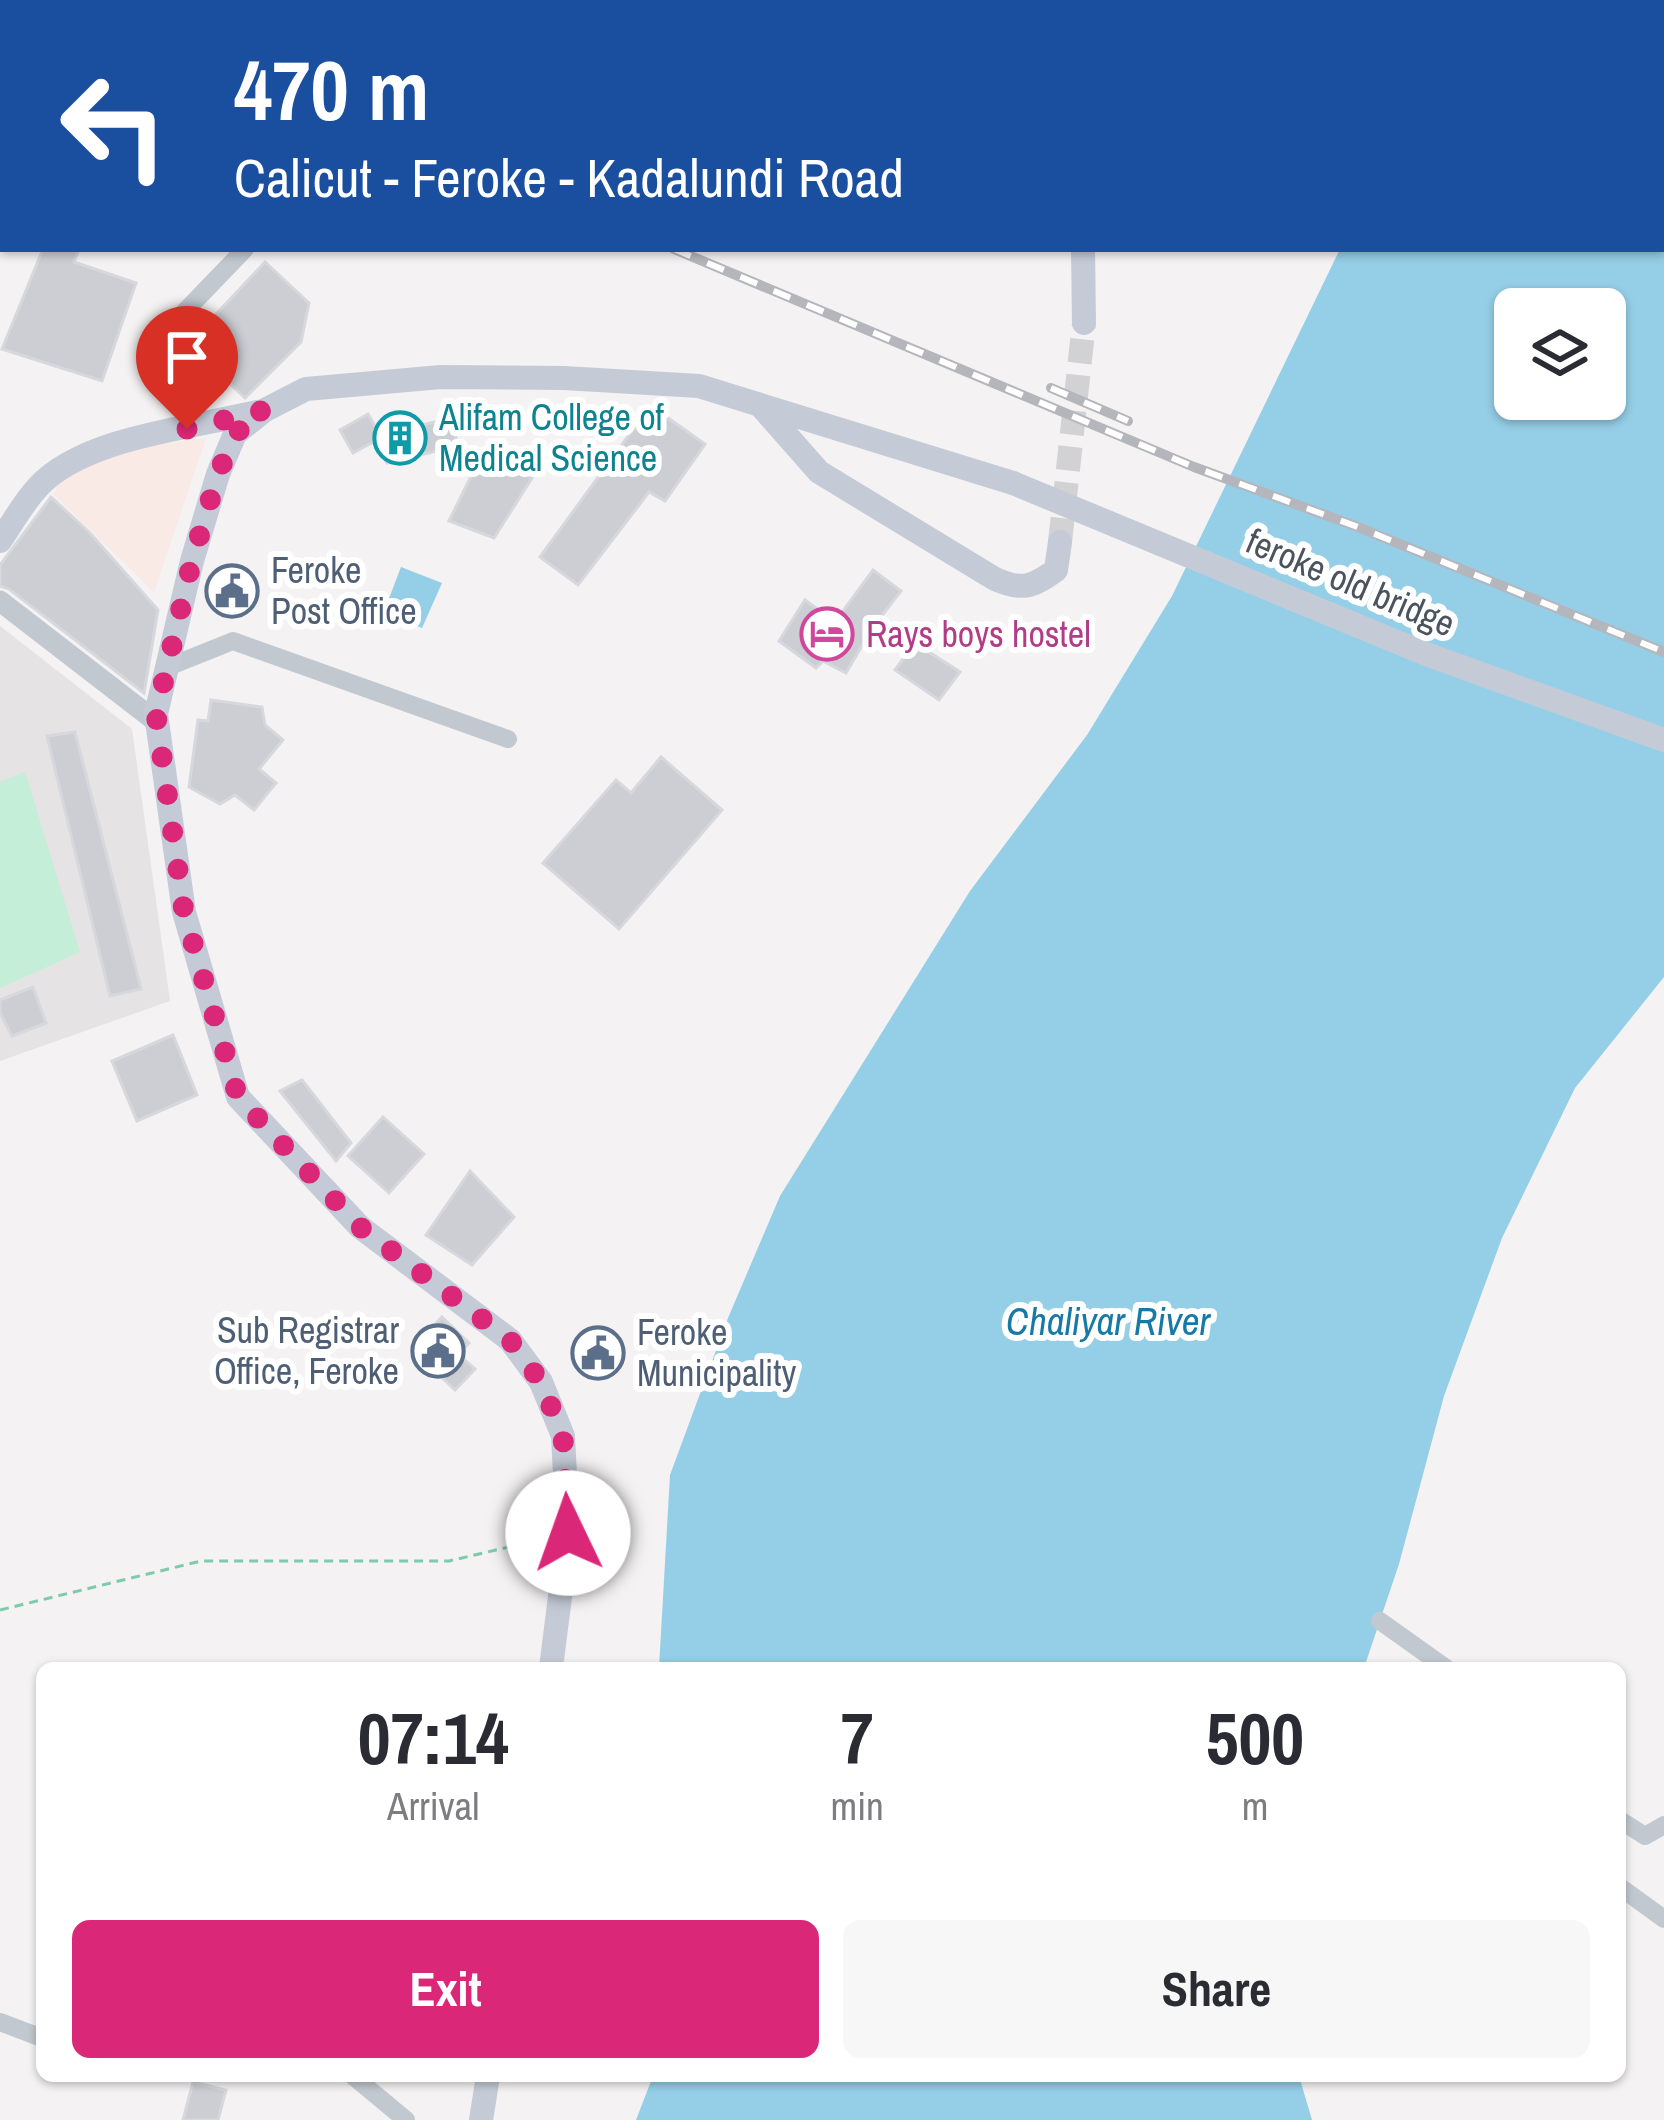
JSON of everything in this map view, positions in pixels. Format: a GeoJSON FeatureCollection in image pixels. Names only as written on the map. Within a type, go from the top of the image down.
{"type":"FeatureCollection","features":[{"type":"Feature","properties":{"kind":"main road"},"geometry":{"type":"LineString","coordinates":[[1083,252],[1084,323]]}},
{"type":"Feature","properties":{"kind":"main road","name":"feroke old bridge"},"geometry":{"type":"LineString","coordinates":[[0,541],[38,486],[67,464],[96,451],[265,410],[306,389],[441,377],[699,386],[1013,483],[1426,654],[1664,740]]}},
{"type":"Feature","properties":{"kind":"main road"},"geometry":{"type":"LineString","coordinates":[[760,405],[819,472],[994,579],[1015,588],[1034,586],[1056,570],[1060,542]]}},
{"type":"Feature","properties":{"kind":"main road"},"geometry":{"type":"LineString","coordinates":[[265,410],[235,434],[218,474],[156,714],[184,912],[238,1097],[360,1227],[510,1340],[541,1382],[563,1436],[568,1533],[552,1662]]}},
{"type":"Feature","properties":{"kind":"main road"},"geometry":{"type":"LineString","coordinates":[[481,2120],[487,2082]]}},
{"type":"Feature","properties":{"kind":"street"},"geometry":{"type":"LineString","coordinates":[[187,429],[184,386],[165,332],[241,252]]}},
{"type":"Feature","properties":{"kind":"street"},"geometry":{"type":"LineString","coordinates":[[0,601],[158,723]]}},
{"type":"Feature","properties":{"kind":"street"},"geometry":{"type":"LineString","coordinates":[[168,667],[233,641],[508,739]]}},
{"type":"Feature","properties":{"kind":"street"},"geometry":{"type":"LineString","coordinates":[[1380,1621],[1438,1662]]}},
{"type":"Feature","properties":{"kind":"street"},"geometry":{"type":"LineString","coordinates":[[1626,1824],[1645,1836],[1664,1825]]}},
{"type":"Feature","properties":{"kind":"street"},"geometry":{"type":"LineString","coordinates":[[1626,1891],[1664,1918]]}},
{"type":"Feature","properties":{"kind":"street"},"geometry":{"type":"LineString","coordinates":[[0,2022],[36,2036]]}},
{"type":"Feature","properties":{"kind":"street"},"geometry":{"type":"LineString","coordinates":[[360,2082],[406,2120]]}},
{"type":"Feature","properties":{"kind":"path"},"geometry":{"type":"LineString","coordinates":[[0,1610],[201,1561],[449,1561],[568,1533]]}},
{"type":"Feature","properties":{"kind":"shaded area"},"geometry":{"type":"Polygon","coordinates":[[[206,438],[154,592],[53,494],[65,475],[120,450],[206,438]]]}},
{"type":"Feature","properties":{"kind":"shaded area"},"geometry":{"type":"Polygon","coordinates":[[[0,626],[132,729],[170,1001],[0,1061],[0,626]]]}},
{"type":"Feature","properties":{"kind":"green space"},"geometry":{"type":"Polygon","coordinates":[[[25,772],[80,952],[0,988],[0,782],[25,772]]]}},
{"type":"Feature","properties":{"kind":"water","name":"Chaliyar River"},"geometry":{"type":"Polygon","coordinates":[[[1339,252],[1664,252],[1664,977],[1575,1088],[1502,1238],[1444,1396],[1399,1564],[1366,1662],[659,1662],[670,1475],[728,1318],[780,1196],[970,891],[1087,735],[1172,596],[1339,252]]]}},
{"type":"Feature","properties":{"kind":"water"},"geometry":{"type":"Polygon","coordinates":[[[401,567],[442,583],[422,628],[383,614],[401,567]]]}},
{"type":"Feature","properties":{"kind":"water"},"geometry":{"type":"Polygon","coordinates":[[[651,2082],[1301,2082],[1312,2120],[636,2120],[651,2082]]]}},
{"type":"Feature","properties":{"kind":"building"},"geometry":{"type":"Polygon","coordinates":[[[42,252],[78,252],[74,262],[136,283],[102,381],[2,349],[42,252]]]}},
{"type":"Feature","properties":{"kind":"building"},"geometry":{"type":"Polygon","coordinates":[[[265,262],[309,303],[301,342],[245,398],[188,344],[265,262]]]}},
{"type":"Feature","properties":{"kind":"building"},"geometry":{"type":"Polygon","coordinates":[[[645,413],[658,423],[664,415],[705,444],[665,501],[649,492],[578,585],[540,557],[645,413]]]}},
{"type":"Feature","properties":{"kind":"building","name":"Alifam College of Medical Science"},"geometry":{"type":"Polygon","coordinates":[[[368,414],[380,435],[451,418],[458,446],[387,463],[375,441],[353,453],[340,430],[368,414]]]}},
{"type":"Feature","properties":{"kind":"building"},"geometry":{"type":"Polygon","coordinates":[[[487,444],[537,470],[494,538],[449,521],[487,444]]]}},
{"type":"Feature","properties":{"kind":"building"},"geometry":{"type":"Polygon","coordinates":[[[51,497],[158,610],[144,693],[0,586],[0,565],[51,497]]]}},
{"type":"Feature","properties":{"kind":"building","name":"Rays boys hostel"},"geometry":{"type":"Polygon","coordinates":[[[873,570],[901,591],[846,673],[823,661],[816,668],[779,641],[805,600],[835,622],[873,570]]]}},
{"type":"Feature","properties":{"kind":"building","name":"Rays boys hostel"},"geometry":{"type":"Polygon","coordinates":[[[915,643],[960,672],[939,700],[895,670],[915,643]]]}},
{"type":"Feature","properties":{"kind":"building"},"geometry":{"type":"Polygon","coordinates":[[[211,700],[262,707],[265,725],[283,740],[259,769],[276,783],[254,810],[235,795],[220,804],[189,787],[198,720],[208,721],[211,700]]]}},
{"type":"Feature","properties":{"kind":"building"},"geometry":{"type":"Polygon","coordinates":[[[75,732],[141,989],[110,996],[47,736],[75,732]]]}},
{"type":"Feature","properties":{"kind":"building"},"geometry":{"type":"Polygon","coordinates":[[[661,757],[722,810],[619,929],[543,863],[616,780],[631,793],[661,757]]]}},
{"type":"Feature","properties":{"kind":"building"},"geometry":{"type":"Polygon","coordinates":[[[33,987],[46,1023],[12,1036],[0,1013],[0,1000],[33,987]]]}},
{"type":"Feature","properties":{"kind":"building"},"geometry":{"type":"Polygon","coordinates":[[[173,1035],[197,1095],[137,1121],[112,1061],[173,1035]]]}},
{"type":"Feature","properties":{"kind":"building"},"geometry":{"type":"Polygon","coordinates":[[[302,1080],[351,1143],[336,1161],[280,1091],[302,1080]]]}},
{"type":"Feature","properties":{"kind":"building"},"geometry":{"type":"Polygon","coordinates":[[[383,1117],[424,1154],[389,1193],[348,1156],[383,1117]]]}},
{"type":"Feature","properties":{"kind":"building"},"geometry":{"type":"Polygon","coordinates":[[[470,1171],[514,1217],[472,1265],[426,1235],[470,1171]]]}},
{"type":"Feature","properties":{"kind":"building","name":"Sub Registrar Office, Feroke"},"geometry":{"type":"Polygon","coordinates":[[[442,1317],[469,1343],[458,1354],[475,1369],[455,1390],[412,1349],[442,1317]]]}},
{"type":"Feature","properties":{"kind":"building"},"geometry":{"type":"Polygon","coordinates":[[[193,2082],[226,2090],[218,2120],[183,2120],[193,2082]]]}},
{"type":"Feature","properties":{"kind":"tunnel"},"geometry":{"type":"LineString","coordinates":[[1060,542],[1084,323]]}},
{"type":"Feature","properties":{"kind":"railway"},"geometry":{"type":"LineString","coordinates":[[681,252],[1194,467],[1358,527],[1664,652]]}},
{"type":"Feature","properties":{"kind":"railway"},"geometry":{"type":"LineString","coordinates":[[1051,388],[1128,421]]}},
{"type":"Feature","properties":{"kind":"place","name":"Alifam College of Medical Science"},"geometry":{"type":"Point","coordinates":[400,438]}},
{"type":"Feature","properties":{"kind":"place","name":"Feroke Post Office"},"geometry":{"type":"Point","coordinates":[232,591]}},
{"type":"Feature","properties":{"kind":"place","name":"Rays boys hostel"},"geometry":{"type":"Point","coordinates":[827,634]}},
{"type":"Feature","properties":{"kind":"place","name":"Sub Registrar Office, Feroke"},"geometry":{"type":"Point","coordinates":[438,1351]}},
{"type":"Feature","properties":{"kind":"place","name":"Feroke Municipality"},"geometry":{"type":"Point","coordinates":[598,1353]}},
{"type":"Feature","properties":{"kind":"route"},"geometry":{"type":"LineString","coordinates":[[187,429],[265,410],[235,434],[218,474],[156,714],[184,912],[238,1097],[360,1227],[510,1340],[541,1382],[563,1436],[568,1533]]}}]}
